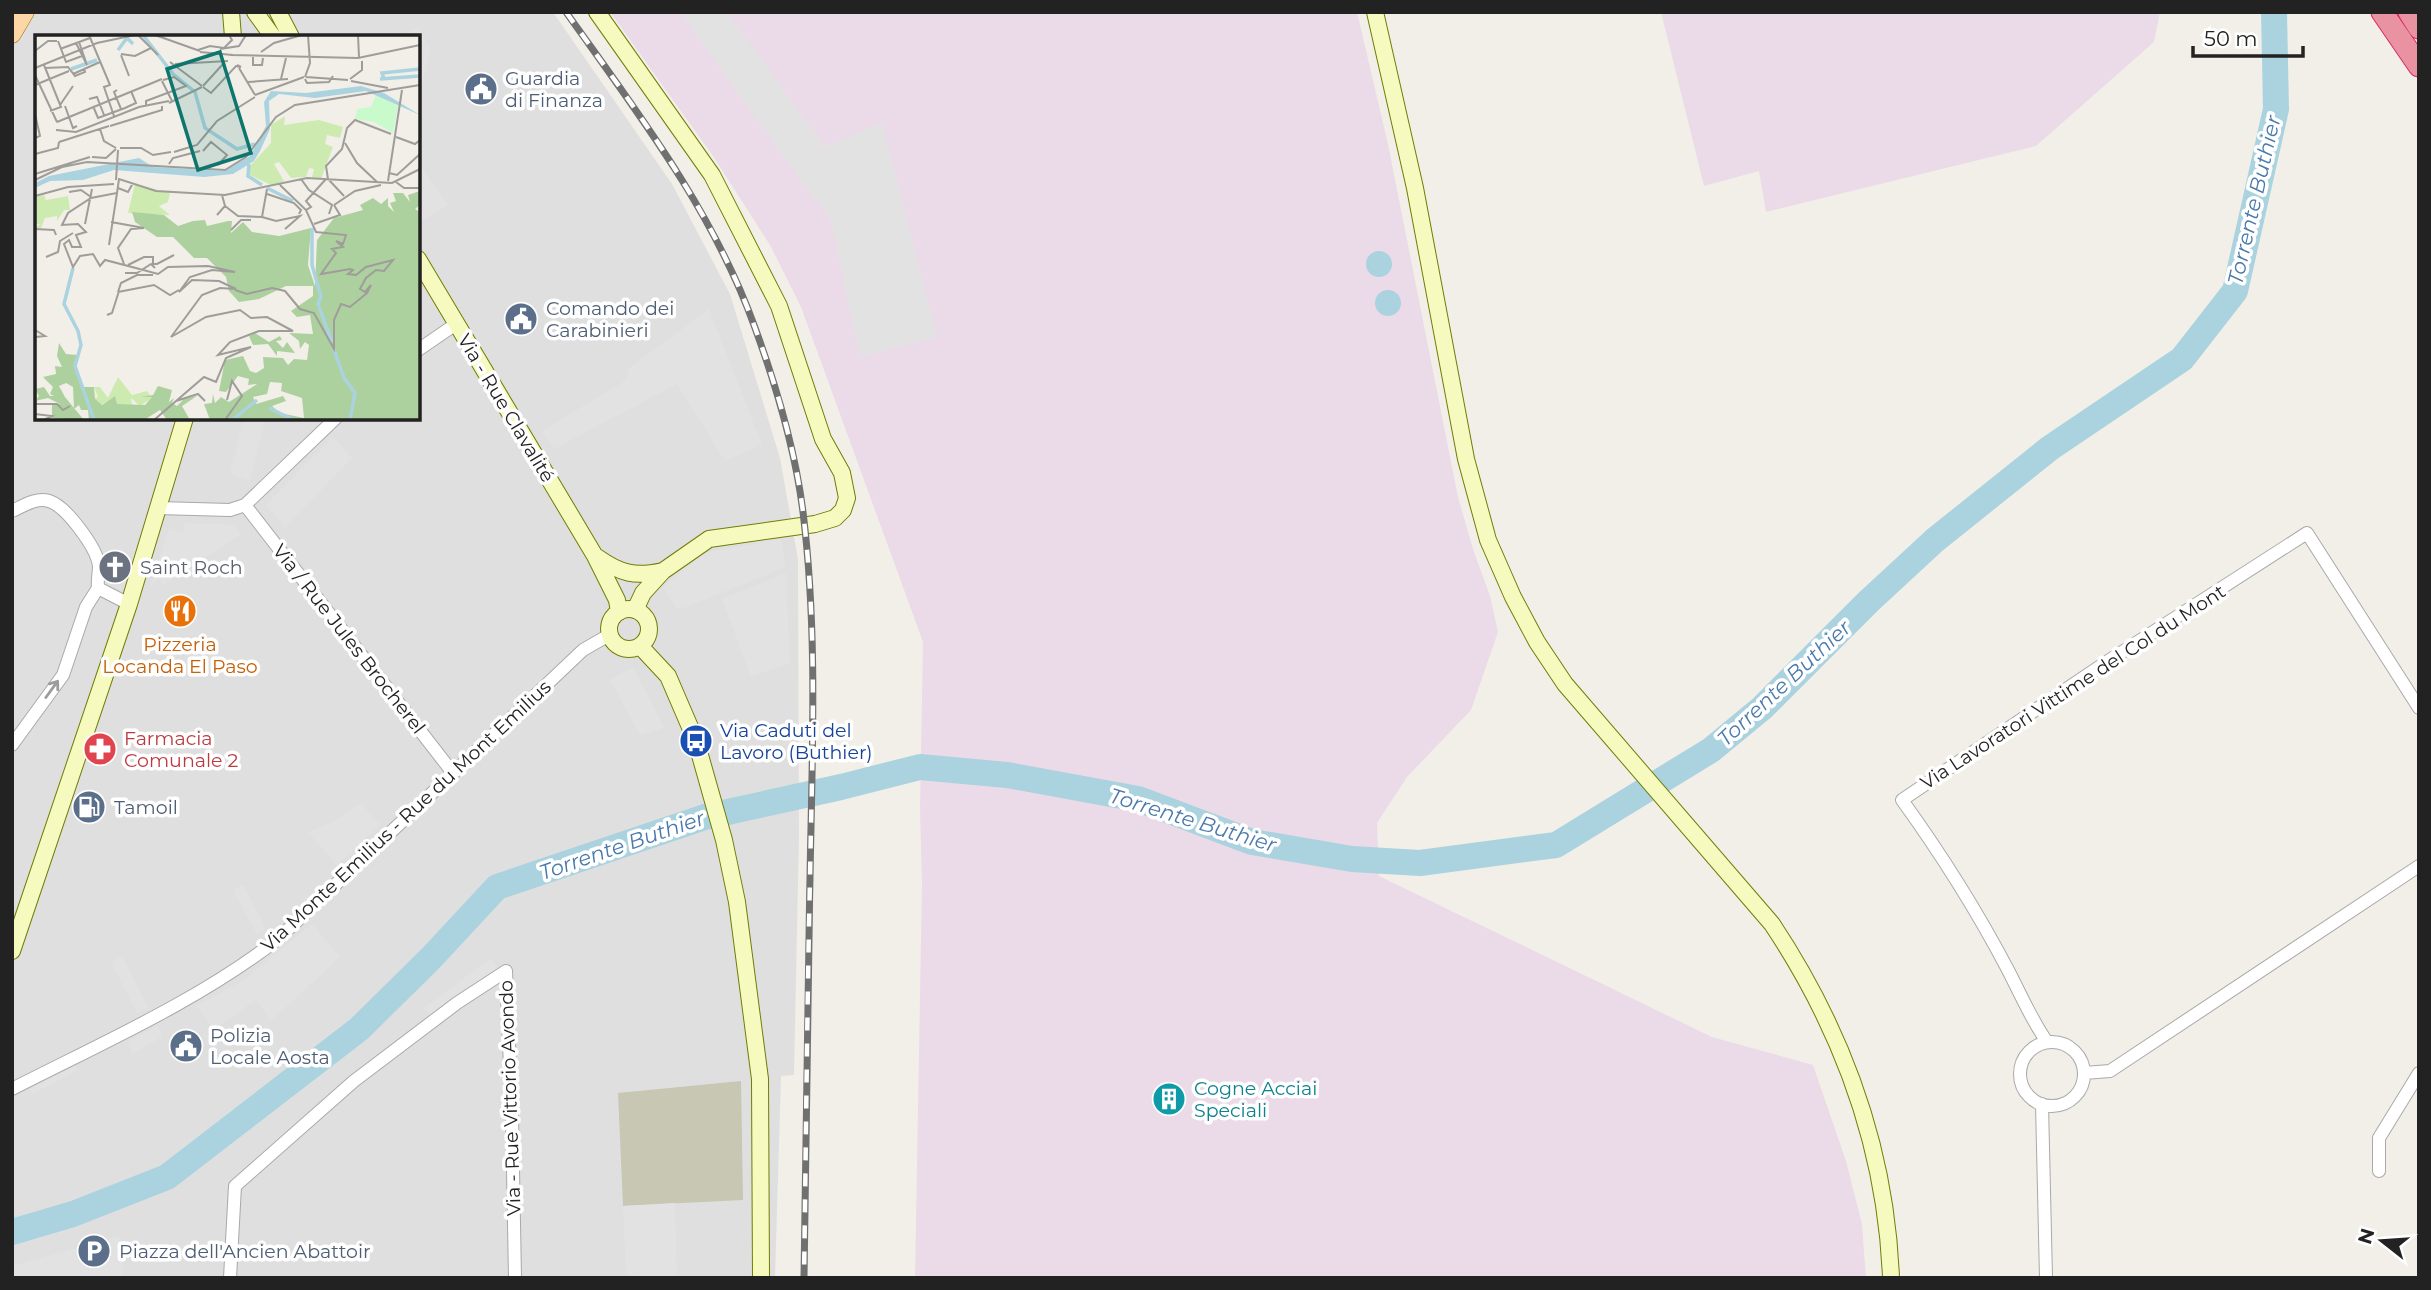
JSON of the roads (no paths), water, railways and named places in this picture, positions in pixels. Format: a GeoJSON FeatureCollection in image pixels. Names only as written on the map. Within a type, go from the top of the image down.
{"type":"FeatureCollection","features":[{"type":"Feature","properties":{"kind":"highway"},"geometry":{"type":"LineString","coordinates":[[2382,12],[2415,60]]}},
{"type":"Feature","properties":{"kind":"highway"},"geometry":{"type":"LineString","coordinates":[[2409,12],[2419,28]]}},
{"type":"Feature","properties":{"kind":"main road"},"geometry":{"type":"LineString","coordinates":[[12,34],[25,12]]}},
{"type":"Feature","properties":{"kind":"street"},"geometry":{"type":"LineString","coordinates":[[231,12],[233,35]]}},
{"type":"Feature","properties":{"kind":"street"},"geometry":{"type":"LineString","coordinates":[[278,12],[290,35]]}},
{"type":"Feature","properties":{"kind":"street"},"geometry":{"type":"LineString","coordinates":[[597,12],[712,175],[779,306],[823,439],[842,473],[847,498],[843,510],[835,518],[815,524],[709,539],[663,571],[627,611],[610,622],[609,635],[612,641],[628,650],[640,646],[649,630],[645,618],[627,611]]}},
{"type":"Feature","properties":{"kind":"street"},"geometry":{"type":"LineString","coordinates":[[1375,12],[1415,188],[1466,459],[1488,540],[1513,597],[1564,684],[1772,924],[1798,963],[1834,1032],[1871,1133],[1889,1246],[1891,1278]]}},
{"type":"Feature","properties":{"kind":"street"},"geometry":{"type":"LineString","coordinates":[[258,21],[271,35]]}},
{"type":"Feature","properties":{"kind":"street","name":"Via - Rue Clavalité"},"geometry":{"type":"LineString","coordinates":[[420,262],[595,556],[617,600],[627,611]]}},
{"type":"Feature","properties":{"kind":"street"},"geometry":{"type":"LineString","coordinates":[[420,350],[456,324]]}},
{"type":"Feature","properties":{"kind":"street"},"geometry":{"type":"LineString","coordinates":[[12,951],[111,657],[184,420]]}},
{"type":"Feature","properties":{"kind":"street"},"geometry":{"type":"LineString","coordinates":[[158,508],[230,510],[245,505],[334,420]]}},
{"type":"Feature","properties":{"kind":"street"},"geometry":{"type":"LineString","coordinates":[[12,511],[33,501],[48,501],[62,509],[79,529],[99,565],[98,588],[86,607],[63,675],[12,745]]}},
{"type":"Feature","properties":{"kind":"street","name":"Via / Rue Jules Brocherel"},"geometry":{"type":"LineString","coordinates":[[245,505],[453,774]]}},
{"type":"Feature","properties":{"kind":"street","name":"Via Lavoratori Vittime del Col du Mont"},"geometry":{"type":"LineString","coordinates":[[2047,1042],[2030,1017],[2009,971],[1938,850],[1902,800],[2105,663],[2307,533],[2419,708]]}},
{"type":"Feature","properties":{"kind":"street"},"geometry":{"type":"LineString","coordinates":[[595,556],[608,565],[634,575],[663,571]]}},
{"type":"Feature","properties":{"kind":"street"},"geometry":{"type":"LineString","coordinates":[[98,588],[128,604]]}},
{"type":"Feature","properties":{"kind":"street","name":"Via Monte Emilius - Rue du Mont Emilius"},"geometry":{"type":"LineString","coordinates":[[12,1088],[179,1002],[247,962],[278,939],[583,650],[609,635]]}},
{"type":"Feature","properties":{"kind":"street"},"geometry":{"type":"LineString","coordinates":[[640,646],[668,676],[696,740],[732,875],[760,1079],[761,1278]]}},
{"type":"Feature","properties":{"kind":"street"},"geometry":{"type":"LineString","coordinates":[[2084,1073],[2110,1071],[2419,866]]}},
{"type":"Feature","properties":{"kind":"street","name":"Via - Rue Vittorio Avondo"},"geometry":{"type":"LineString","coordinates":[[230,1278],[234,1186],[354,1081],[457,1003],[506,971],[515,1278]]}},
{"type":"Feature","properties":{"kind":"street"},"geometry":{"type":"LineString","coordinates":[[2047,1042],[2058,1042],[2077,1053],[2084,1073],[2078,1092],[2071,1100],[2062,1104],[2042,1104],[2033,1099],[2021,1082],[2023,1061],[2028,1052],[2047,1042]]}},
{"type":"Feature","properties":{"kind":"street"},"geometry":{"type":"LineString","coordinates":[[2379,1171],[2379,1138],[2419,1073]]}},
{"type":"Feature","properties":{"kind":"street"},"geometry":{"type":"LineString","coordinates":[[2042,1104],[2046,1278]]}},
{"type":"Feature","properties":{"kind":"water"},"geometry":{"type":"Polygon","coordinates":[[[1379,251],[1388,255],[1392,264],[1388,273],[1379,277],[1370,273],[1366,264],[1370,255],[1379,251]]]}},
{"type":"Feature","properties":{"kind":"water"},"geometry":{"type":"Polygon","coordinates":[[[1388,290],[1397,294],[1401,303],[1397,312],[1388,316],[1379,312],[1375,303],[1379,294],[1388,290]]]}},
{"type":"Feature","properties":{"kind":"waterway","name":"Torrente Buthier"},"geometry":{"type":"LineString","coordinates":[[12,1232],[73,1214],[167,1177],[359,1029],[431,958],[497,887],[705,817],[920,767],[1007,775],[1138,799],[1252,842],[1352,859],[1420,863],[1556,845],[1711,750],[1762,708],[1869,601],[1935,540],[2050,448],[2182,359],[2235,291],[2276,109],[2274,12]]}},
{"type":"Feature","properties":{"kind":"railway"},"geometry":{"type":"LineString","coordinates":[[566,12],[671,162],[717,241],[754,325],[784,417],[795,464],[808,557],[813,695],[804,1278]]}},
{"type":"Feature","properties":{"kind":"place","name":"Guardia di Finanza"},"geometry":{"type":"Point","coordinates":[481,89]}},
{"type":"Feature","properties":{"kind":"place","name":"Comando dei Carabinieri"},"geometry":{"type":"Point","coordinates":[521,319]}},
{"type":"Feature","properties":{"kind":"place","name":"Saint Roch"},"geometry":{"type":"Point","coordinates":[115,567]}},
{"type":"Feature","properties":{"kind":"place","name":"Pizzeria Locanda El Paso"},"geometry":{"type":"Point","coordinates":[180,611]}},
{"type":"Feature","properties":{"kind":"place","name":"Via Caduti del Lavoro (Buthier)"},"geometry":{"type":"Point","coordinates":[696,741]}},
{"type":"Feature","properties":{"kind":"place","name":"Farmacia Comunale 2"},"geometry":{"type":"Point","coordinates":[100,749]}},
{"type":"Feature","properties":{"kind":"place","name":"Tamoil"},"geometry":{"type":"Point","coordinates":[89,807]}},
{"type":"Feature","properties":{"kind":"place","name":"Polizia Locale Aosta"},"geometry":{"type":"Point","coordinates":[186,1046]}},
{"type":"Feature","properties":{"kind":"place","name":"Cogne Acciai Speciali"},"geometry":{"type":"Point","coordinates":[1169,1099]}},
{"type":"Feature","properties":{"kind":"place","name":"Piazza dell'Ancien Abattoir"},"geometry":{"type":"Point","coordinates":[94,1251]}}]}
